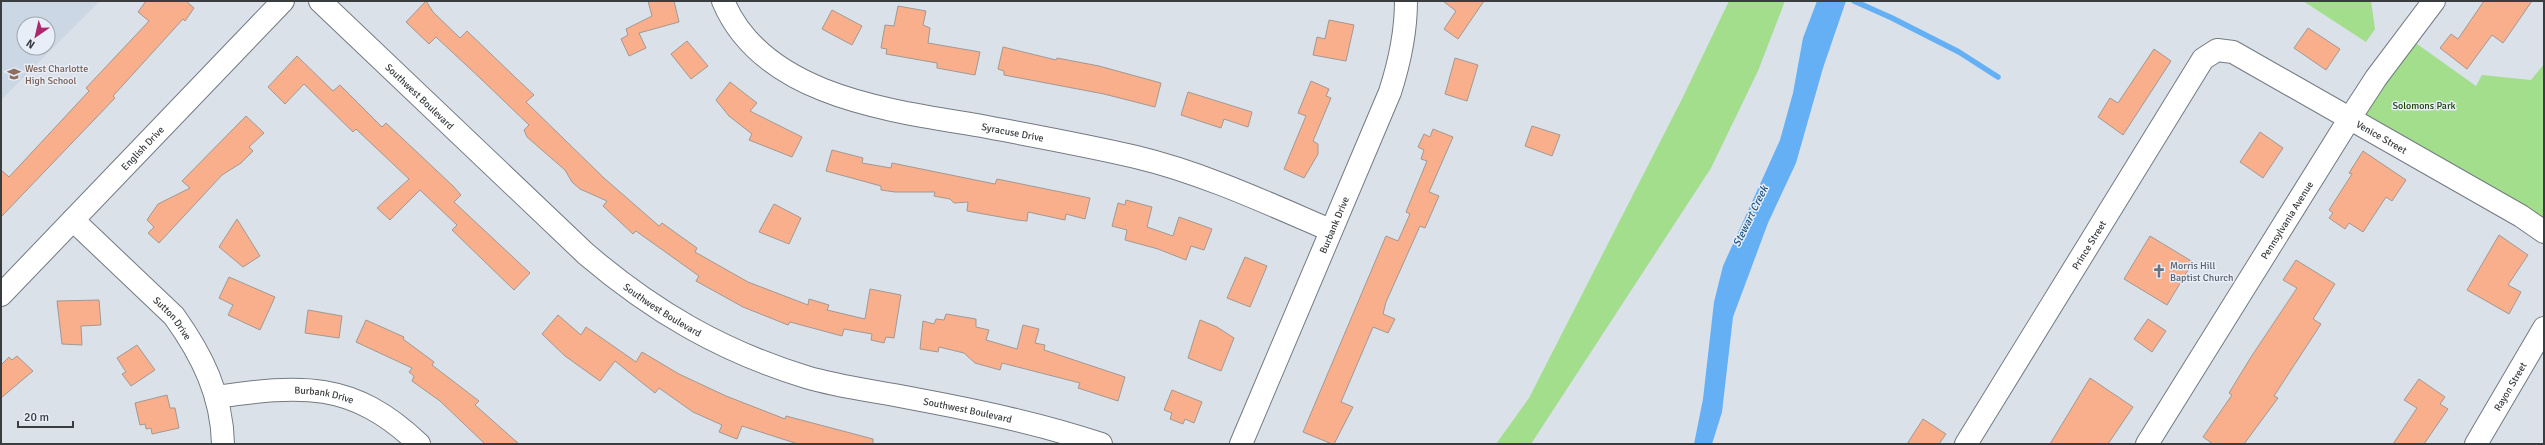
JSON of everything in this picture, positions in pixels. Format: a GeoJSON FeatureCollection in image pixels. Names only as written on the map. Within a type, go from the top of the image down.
{"type":"FeatureCollection","features":[{"type":"Feature","properties":{"kind":"street","name":"English Drive"},"geometry":{"type":"LineString","coordinates":[[1,295],[282,1]]}},
{"type":"Feature","properties":{"kind":"street","name":"Southwest Boulevard"},"geometry":{"type":"LineString","coordinates":[[320,1],[586,254],[622,284],[687,328],[733,350],[806,377],[986,413],[1052,428],[1101,444]]}},
{"type":"Feature","properties":{"kind":"street","name":"Syracuse Drive"},"geometry":{"type":"LineString","coordinates":[[722,1],[729,16],[762,53],[786,71],[838,97],[872,107],[1066,141],[1138,158],[1250,196],[1330,230]]}},
{"type":"Feature","properties":{"kind":"street","name":"Burbank Drive"},"geometry":{"type":"LineString","coordinates":[[1241,444],[1392,86],[1404,41],[1406,1]]}},
{"type":"Feature","properties":{"kind":"street","name":"Pennsylvania Avenue"},"geometry":{"type":"LineString","coordinates":[[2147,444],[2350,118],[2434,1]]}},
{"type":"Feature","properties":{"kind":"street","name":"Venice Street"},"geometry":{"type":"LineString","coordinates":[[2217,50],[2233,52],[2350,118],[2544,232]]}},
{"type":"Feature","properties":{"kind":"street","name":"Prince Street"},"geometry":{"type":"LineString","coordinates":[[1966,444],[2203,59],[2217,50]]}},
{"type":"Feature","properties":{"kind":"street","name":"Sutton Drive"},"geometry":{"type":"LineString","coordinates":[[73,220],[174,316],[204,362],[216,397],[223,444]]}},
{"type":"Feature","properties":{"kind":"street","name":"Rayon Street"},"geometry":{"type":"LineString","coordinates":[[2476,444],[2544,328]]}},
{"type":"Feature","properties":{"kind":"street","name":"Burbank Drive"},"geometry":{"type":"LineString","coordinates":[[216,397],[270,389],[317,390],[343,396],[372,408],[386,416],[419,444]]}},
{"type":"Feature","properties":{"kind":"shaded area","name":"West Charlotte High School"},"geometry":{"type":"Polygon","coordinates":[[[1,1],[100,1],[56,45],[56,16],[16,16],[16,56],[45,56],[1,100],[1,1]]]}},
{"type":"Feature","properties":{"kind":"green space"},"geometry":{"type":"Polygon","coordinates":[[[1729,1],[1785,1],[1758,71],[1711,168],[1531,444],[1496,444],[1529,398],[1682,99],[1729,1]]]}},
{"type":"Feature","properties":{"kind":"green space"},"geometry":{"type":"Polygon","coordinates":[[[2303,1],[2371,1],[2375,29],[2366,42],[2303,1]]]}},
{"type":"Feature","properties":{"kind":"green space","name":"Solomons Park"},"geometry":{"type":"Polygon","coordinates":[[[2410,39],[2476,86],[2482,75],[2531,80],[2544,64],[2544,226],[2354,117],[2410,39]]]}},
{"type":"Feature","properties":{"kind":"water","name":"Stewart Creek"},"geometry":{"type":"Polygon","coordinates":[[[1817,1],[1846,1],[1823,68],[1796,163],[1768,223],[1733,317],[1722,412],[1712,444],[1694,444],[1703,399],[1714,302],[1723,266],[1780,140],[1793,93],[1803,38],[1817,1]]]}},
{"type":"Feature","properties":{"kind":"building"},"geometry":{"type":"Polygon","coordinates":[[[146,1],[186,1],[194,8],[185,21],[183,19],[113,96],[115,98],[1,217],[1,170],[9,177],[89,91],[86,88],[149,21],[138,12],[146,1]]]}},
{"type":"Feature","properties":{"kind":"building"},"geometry":{"type":"Polygon","coordinates":[[[426,1],[433,12],[460,38],[467,31],[534,95],[526,102],[604,178],[659,226],[662,223],[697,248],[695,252],[748,282],[808,305],[809,299],[829,305],[827,310],[865,319],[870,289],[901,295],[894,338],[886,337],[884,343],[871,340],[872,334],[844,329],[842,336],[790,322],[788,325],[743,307],[696,281],[699,276],[636,231],[633,234],[603,206],[607,201],[580,189],[572,182],[565,170],[527,137],[524,130],[529,125],[436,37],[429,44],[406,22],[426,1]]]}},
{"type":"Feature","properties":{"kind":"building"},"geometry":{"type":"Polygon","coordinates":[[[648,1],[674,1],[679,22],[639,33],[646,48],[629,56],[621,39],[628,35],[626,29],[652,16],[648,1]]]}},
{"type":"Feature","properties":{"kind":"building"},"geometry":{"type":"Polygon","coordinates":[[[1443,1],[1484,1],[1458,39],[1444,29],[1456,11],[1443,1]]]}},
{"type":"Feature","properties":{"kind":"building"},"geometry":{"type":"Polygon","coordinates":[[[2484,1],[2532,1],[2503,43],[2492,35],[2467,69],[2440,48],[2451,34],[2458,39],[2484,1]]]}},
{"type":"Feature","properties":{"kind":"building"},"geometry":{"type":"Polygon","coordinates":[[[898,6],[926,11],[923,25],[930,28],[928,43],[980,52],[975,75],[937,68],[937,63],[886,54],[887,49],[881,48],[885,25],[894,26],[898,6]]]}},
{"type":"Feature","properties":{"kind":"building"},"geometry":{"type":"Polygon","coordinates":[[[832,10],[862,26],[852,45],[822,29],[832,10]]]}},
{"type":"Feature","properties":{"kind":"building"},"geometry":{"type":"Polygon","coordinates":[[[1329,20],[1354,25],[1346,61],[1313,55],[1317,37],[1325,39],[1329,20]]]}},
{"type":"Feature","properties":{"kind":"building"},"geometry":{"type":"Polygon","coordinates":[[[2308,28],[2340,49],[2326,70],[2294,48],[2308,28]]]}},
{"type":"Feature","properties":{"kind":"building"},"geometry":{"type":"Polygon","coordinates":[[[687,41],[708,66],[691,79],[671,54],[687,41]]]}},
{"type":"Feature","properties":{"kind":"building"},"geometry":{"type":"Polygon","coordinates":[[[1003,47],[1056,60],[1057,58],[1099,66],[1161,83],[1155,107],[1104,94],[1004,75],[1004,71],[998,69],[1003,47]]]}},
{"type":"Feature","properties":{"kind":"building"},"geometry":{"type":"Polygon","coordinates":[[[2154,49],[2171,61],[2123,135],[2098,117],[2110,98],[2118,103],[2154,49]]]}},
{"type":"Feature","properties":{"kind":"building"},"geometry":{"type":"Polygon","coordinates":[[[297,56],[333,91],[340,85],[382,127],[386,123],[453,186],[461,195],[454,202],[530,273],[514,290],[452,230],[457,225],[420,190],[390,220],[377,208],[409,179],[356,129],[353,132],[304,84],[285,104],[268,87],[297,56]]]}},
{"type":"Feature","properties":{"kind":"building"},"geometry":{"type":"Polygon","coordinates":[[[1455,58],[1478,65],[1467,101],[1445,94],[1455,58]]]}},
{"type":"Feature","properties":{"kind":"building"},"geometry":{"type":"Polygon","coordinates":[[[1311,81],[1329,89],[1326,96],[1331,98],[1313,141],[1318,144],[1318,154],[1304,178],[1284,169],[1306,116],[1298,113],[1311,81]]]}},
{"type":"Feature","properties":{"kind":"building"},"geometry":{"type":"Polygon","coordinates":[[[730,82],[757,103],[750,111],[802,137],[792,157],[749,140],[752,134],[729,116],[716,100],[730,82]]]}},
{"type":"Feature","properties":{"kind":"building"},"geometry":{"type":"Polygon","coordinates":[[[1188,92],[1252,112],[1248,127],[1224,119],[1221,128],[1181,115],[1188,92]]]}},
{"type":"Feature","properties":{"kind":"building"},"geometry":{"type":"Polygon","coordinates":[[[246,116],[264,133],[249,147],[253,151],[241,163],[222,175],[159,243],[148,233],[154,227],[147,220],[158,204],[190,188],[182,181],[246,116]]]}},
{"type":"Feature","properties":{"kind":"building"},"geometry":{"type":"Polygon","coordinates":[[[1532,126],[1560,135],[1552,156],[1525,146],[1532,126]]]}},
{"type":"Feature","properties":{"kind":"building"},"geometry":{"type":"Polygon","coordinates":[[[1433,129],[1453,137],[1429,192],[1439,196],[1425,228],[1420,226],[1386,302],[1383,314],[1395,319],[1388,333],[1373,327],[1341,402],[1353,407],[1334,444],[1332,444],[1303,432],[1386,236],[1398,241],[1410,214],[1406,212],[1427,161],[1421,159],[1424,150],[1418,147],[1424,134],[1430,137],[1433,129]]]}},
{"type":"Feature","properties":{"kind":"building"},"geometry":{"type":"Polygon","coordinates":[[[2260,132],[2283,148],[2263,178],[2240,162],[2260,132]]]}},
{"type":"Feature","properties":{"kind":"building"},"geometry":{"type":"Polygon","coordinates":[[[832,150],[863,158],[862,163],[891,168],[892,163],[995,184],[997,179],[1090,198],[1085,219],[1066,214],[1065,220],[1028,212],[1027,221],[967,211],[968,202],[954,203],[950,199],[934,196],[935,192],[895,192],[881,190],[881,186],[826,171],[832,150]]]}},
{"type":"Feature","properties":{"kind":"building"},"geometry":{"type":"Polygon","coordinates":[[[2363,151],[2406,180],[2392,201],[2386,197],[2363,232],[2349,223],[2345,229],[2329,218],[2333,213],[2329,210],[2352,174],[2349,173],[2363,151]]]}},
{"type":"Feature","properties":{"kind":"building"},"geometry":{"type":"Polygon","coordinates":[[[1126,200],[1152,207],[1147,227],[1173,236],[1179,217],[1212,229],[1204,250],[1191,246],[1186,260],[1158,249],[1125,240],[1127,230],[1112,226],[1118,203],[1125,205],[1126,200]]]}},
{"type":"Feature","properties":{"kind":"building"},"geometry":{"type":"Polygon","coordinates":[[[774,204],[801,218],[789,244],[759,232],[774,204]]]}},
{"type":"Feature","properties":{"kind":"building"},"geometry":{"type":"Polygon","coordinates":[[[237,219],[260,256],[243,267],[219,247],[237,219]]]}},
{"type":"Feature","properties":{"kind":"building"},"geometry":{"type":"Polygon","coordinates":[[[2499,235],[2528,255],[2508,285],[2521,292],[2509,314],[2467,290],[2499,235]]]}},
{"type":"Feature","properties":{"kind":"building","name":"Morris Hill Baptist Church"},"geometry":{"type":"Polygon","coordinates":[[[2150,236],[2193,262],[2167,305],[2124,279],[2150,236]]]}},
{"type":"Feature","properties":{"kind":"building"},"geometry":{"type":"Polygon","coordinates":[[[1245,257],[1267,266],[1250,307],[1227,298],[1245,257]]]}},
{"type":"Feature","properties":{"kind":"building"},"geometry":{"type":"Polygon","coordinates":[[[2296,260],[2335,284],[2313,319],[2321,324],[2274,396],[2278,398],[2244,444],[2213,444],[2203,437],[2232,395],[2229,393],[2297,288],[2283,280],[2296,260]]]}},
{"type":"Feature","properties":{"kind":"building"},"geometry":{"type":"Polygon","coordinates":[[[229,277],[275,297],[260,330],[228,315],[233,305],[219,298],[229,277]]]}},
{"type":"Feature","properties":{"kind":"building"},"geometry":{"type":"Polygon","coordinates":[[[99,300],[101,325],[81,326],[82,345],[62,344],[57,301],[99,300]]]}},
{"type":"Feature","properties":{"kind":"building"},"geometry":{"type":"Polygon","coordinates":[[[308,310],[342,316],[339,338],[305,333],[308,310]]]}},
{"type":"Feature","properties":{"kind":"building"},"geometry":{"type":"Polygon","coordinates":[[[946,314],[976,319],[976,327],[989,330],[986,340],[1017,349],[1023,325],[1039,329],[1035,343],[1045,345],[1044,350],[1125,377],[1118,401],[1078,388],[1080,383],[1002,363],[1000,370],[975,363],[964,353],[939,347],[938,352],[920,349],[923,321],[934,324],[936,319],[944,320],[946,314]]]}},
{"type":"Feature","properties":{"kind":"building"},"geometry":{"type":"Polygon","coordinates":[[[558,315],[581,335],[586,327],[636,362],[642,352],[679,374],[726,396],[785,419],[786,416],[873,439],[873,444],[798,444],[742,426],[737,439],[719,432],[722,425],[693,412],[659,388],[655,393],[615,361],[600,381],[565,356],[542,334],[558,315]]]}},
{"type":"Feature","properties":{"kind":"building"},"geometry":{"type":"Polygon","coordinates":[[[2148,319],[2166,331],[2152,352],[2134,339],[2148,319]]]}},
{"type":"Feature","properties":{"kind":"building"},"geometry":{"type":"Polygon","coordinates":[[[366,320],[404,337],[403,339],[434,362],[432,365],[479,401],[475,405],[519,444],[485,444],[440,401],[412,381],[414,376],[409,372],[412,368],[356,342],[366,320]]]}},
{"type":"Feature","properties":{"kind":"building"},"geometry":{"type":"Polygon","coordinates":[[[1200,320],[1217,327],[1234,338],[1221,371],[1188,358],[1200,320]]]}},
{"type":"Feature","properties":{"kind":"building"},"geometry":{"type":"Polygon","coordinates":[[[137,345],[155,370],[131,386],[122,374],[126,372],[117,358],[137,345]]]}},
{"type":"Feature","properties":{"kind":"building"},"geometry":{"type":"Polygon","coordinates":[[[17,356],[33,371],[1,398],[1,365],[9,357],[12,360],[17,356]]]}},
{"type":"Feature","properties":{"kind":"building"},"geometry":{"type":"Polygon","coordinates":[[[2090,378],[2133,407],[2108,444],[2050,444],[2090,378]]]}},
{"type":"Feature","properties":{"kind":"building"},"geometry":{"type":"Polygon","coordinates":[[[2419,379],[2445,397],[2440,404],[2448,409],[2424,444],[2393,444],[2417,408],[2404,400],[2419,379]]]}},
{"type":"Feature","properties":{"kind":"building"},"geometry":{"type":"Polygon","coordinates":[[[1172,390],[1202,402],[1194,423],[1185,419],[1183,424],[1170,419],[1172,413],[1164,410],[1172,390]]]}},
{"type":"Feature","properties":{"kind":"building"},"geometry":{"type":"Polygon","coordinates":[[[167,395],[170,408],[175,408],[179,428],[152,434],[151,428],[146,429],[145,424],[140,425],[135,403],[167,395]]]}},
{"type":"Feature","properties":{"kind":"building"},"geometry":{"type":"Polygon","coordinates":[[[1923,419],[1946,434],[1939,444],[1907,444],[1923,419]]]}},
{"type":"Feature","properties":{"kind":"waterway"},"geometry":{"type":"LineString","coordinates":[[1854,1],[1892,18],[1959,52],[1998,77]]}},
{"type":"Feature","properties":{"kind":"place","name":"West Charlotte High School"},"geometry":{"type":"Point","coordinates":[14,74]}},
{"type":"Feature","properties":{"kind":"place","name":"Morris Hill Baptist Church"},"geometry":{"type":"Point","coordinates":[2159,271]}}]}
